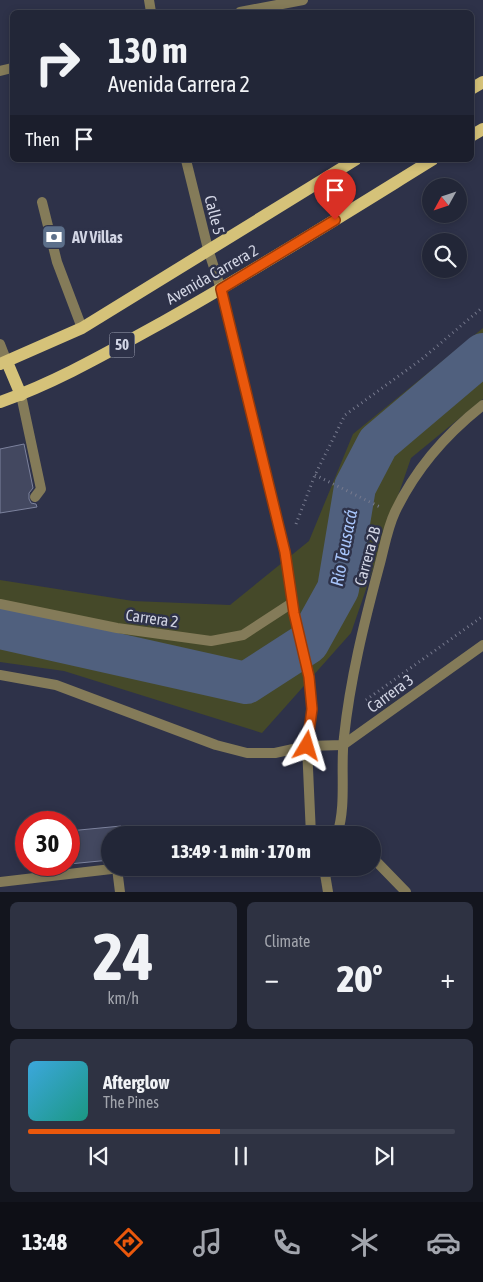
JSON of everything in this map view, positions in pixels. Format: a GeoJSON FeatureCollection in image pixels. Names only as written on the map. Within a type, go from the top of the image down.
{"type":"FeatureCollection","features":[{"type":"Feature","properties":{"kind":"main road","name":"Avenida Carrera 2"},"geometry":{"type":"LineString","coordinates":[[3,363],[82,328],[352,162]]}},
{"type":"Feature","properties":{"kind":"main road","name":"Avenida Carrera 2"},"geometry":{"type":"LineString","coordinates":[[0,402],[21,395],[95,360],[221,289],[429,162]]}},
{"type":"Feature","properties":{"kind":"main road"},"geometry":{"type":"LineString","coordinates":[[3,363],[21,395]]}},
{"type":"Feature","properties":{"kind":"street"},"geometry":{"type":"LineString","coordinates":[[251,10],[304,0]]}},
{"type":"Feature","properties":{"kind":"street","name":"Calle 5"},"geometry":{"type":"LineString","coordinates":[[186,162],[208,249],[221,289],[285,552],[293,608],[309,677],[312,709],[307,746],[311,826]]}},
{"type":"Feature","properties":{"kind":"street"},"geometry":{"type":"LineString","coordinates":[[42,202],[57,262],[82,328]]}},
{"type":"Feature","properties":{"kind":"street"},"geometry":{"type":"LineString","coordinates":[[0,344],[3,363]]}},
{"type":"Feature","properties":{"kind":"street"},"geometry":{"type":"LineString","coordinates":[[21,395],[41,489],[35,498]]}},
{"type":"Feature","properties":{"kind":"street","name":"Carrera 2B"},"geometry":{"type":"LineString","coordinates":[[339,826],[342,806],[343,745],[346,714],[365,620],[394,514],[420,468],[460,423],[483,405]]}},
{"type":"Feature","properties":{"kind":"street","name":"Carrera 2"},"geometry":{"type":"LineString","coordinates":[[0,604],[117,628],[211,641],[243,635],[293,608]]}},
{"type":"Feature","properties":{"kind":"street","name":"Carrera 3"},"geometry":{"type":"LineString","coordinates":[[343,745],[483,645]]}},
{"type":"Feature","properties":{"kind":"street"},"geometry":{"type":"LineString","coordinates":[[0,676],[56,685],[216,745],[247,753],[275,753],[307,746],[343,745]]}},
{"type":"Feature","properties":{"kind":"street"},"geometry":{"type":"LineString","coordinates":[[381,866],[406,892]]}},
{"type":"Feature","properties":{"kind":"street"},"geometry":{"type":"LineString","coordinates":[[0,882],[101,870]]}},
{"type":"Feature","properties":{"kind":"street"},"geometry":{"type":"LineString","coordinates":[[119,876],[120,892]]}},
{"type":"Feature","properties":{"kind":"street"},"geometry":{"type":"LineString","coordinates":[[325,876],[328,892]]}},
{"type":"Feature","properties":{"kind":"path"},"geometry":{"type":"LineString","coordinates":[[285,552],[315,475],[345,415],[422,359],[483,307]]}},
{"type":"Feature","properties":{"kind":"path"},"geometry":{"type":"LineString","coordinates":[[315,475],[394,514]]}},
{"type":"Feature","properties":{"kind":"path"},"geometry":{"type":"LineString","coordinates":[[346,714],[483,616]]}},
{"type":"Feature","properties":{"kind":"green space"},"geometry":{"type":"Polygon","coordinates":[[[483,328],[483,399],[411,458],[351,633],[262,733],[64,671],[0,662],[0,580],[133,601],[230,605],[309,541],[353,434],[483,328]]]}},
{"type":"Feature","properties":{"kind":"building"},"geometry":{"type":"Polygon","coordinates":[[[24,444],[33,488],[29,493],[29,499],[37,507],[0,513],[0,449],[24,444]]]}},
{"type":"Feature","properties":{"kind":"building"},"geometry":{"type":"Polygon","coordinates":[[[101,828],[101,861],[80,863],[80,830],[101,828]]]}},
{"type":"Feature","properties":{"kind":"waterway","name":"Río Teusacá"},"geometry":{"type":"LineString","coordinates":[[0,628],[246,683],[308,643],[338,589],[355,487],[378,443],[483,354]]}},
{"type":"Feature","properties":{"kind":"place","name":"AV Villas"},"geometry":{"type":"Point","coordinates":[54,237]}},
{"type":"Feature","properties":{"kind":"route"},"geometry":{"type":"LineString","coordinates":[[307,746],[312,709],[309,677],[294,613],[285,552],[221,289],[335,220]]}}]}
